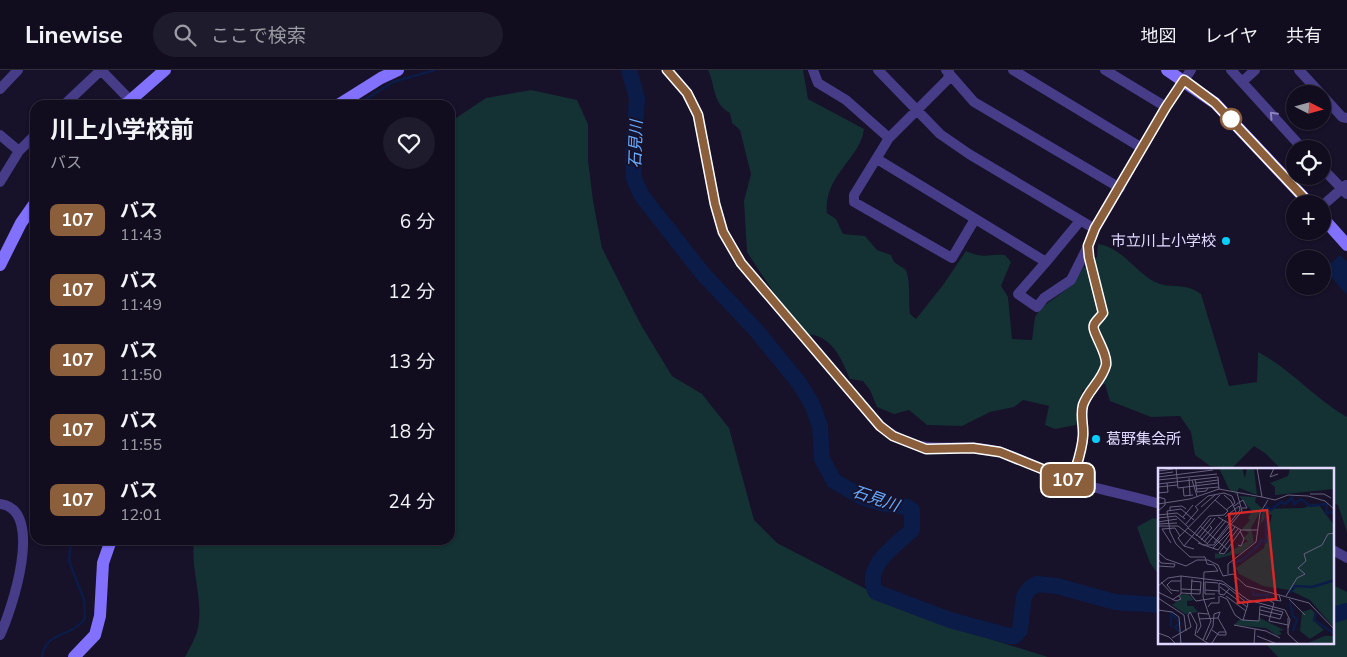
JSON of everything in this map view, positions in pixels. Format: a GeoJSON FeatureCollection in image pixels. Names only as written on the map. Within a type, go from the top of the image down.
{"type":"FeatureCollection","features":[{"type":"Feature","properties":{"kind":"street"},"geometry":{"type":"LineString","coordinates":[[0,89],[18,70]]}},
{"type":"Feature","properties":{"kind":"street"},"geometry":{"type":"LineString","coordinates":[[69,100],[101,70],[125,100]]}},
{"type":"Feature","properties":{"kind":"street"},"geometry":{"type":"LineString","coordinates":[[130,100],[165,70]]}},
{"type":"Feature","properties":{"kind":"street"},"geometry":{"type":"LineString","coordinates":[[346,100],[381,78],[398,70]]}},
{"type":"Feature","properties":{"kind":"street"},"geometry":{"type":"LineString","coordinates":[[667,70],[687,93],[698,115],[715,204],[723,232],[741,263],[880,426],[893,436],[918,447],[926,449],[973,448],[1000,452],[1072,481],[1158,503]]}},
{"type":"Feature","properties":{"kind":"street"},"geometry":{"type":"LineString","coordinates":[[813,70],[818,83],[846,100],[889,138]]}},
{"type":"Feature","properties":{"kind":"street"},"geometry":{"type":"LineString","coordinates":[[878,70],[940,134],[1080,221],[1095,228]]}},
{"type":"Feature","properties":{"kind":"street"},"geometry":{"type":"LineString","coordinates":[[1013,70],[1142,148]]}},
{"type":"Feature","properties":{"kind":"street"},"geometry":{"type":"LineString","coordinates":[[1105,70],[1166,107]]}},
{"type":"Feature","properties":{"kind":"street"},"geometry":{"type":"LineString","coordinates":[[1167,70],[1188,75],[1302,195]]}},
{"type":"Feature","properties":{"kind":"street"},"geometry":{"type":"LineString","coordinates":[[1231,70],[1296,140]]}},
{"type":"Feature","properties":{"kind":"street"},"geometry":{"type":"LineString","coordinates":[[1242,82],[1255,70]]}},
{"type":"Feature","properties":{"kind":"street"},"geometry":{"type":"LineString","coordinates":[[1299,70],[1313,85]]}},
{"type":"Feature","properties":{"kind":"street"},"geometry":{"type":"LineString","coordinates":[[948,71],[948,80],[889,138],[854,196],[854,202],[952,258],[975,219]]}},
{"type":"Feature","properties":{"kind":"street"},"geometry":{"type":"LineString","coordinates":[[948,71],[974,102],[1120,188]]}},
{"type":"Feature","properties":{"kind":"street"},"geometry":{"type":"LineString","coordinates":[[1080,221],[1018,294],[1037,307],[1044,298],[1070,280],[1095,228],[1166,107],[1188,75]]}},
{"type":"Feature","properties":{"kind":"street"},"geometry":{"type":"LineString","coordinates":[[1331,105],[1342,117],[1347,118]]}},
{"type":"Feature","properties":{"kind":"street"},"geometry":{"type":"LineString","coordinates":[[0,135],[20,151]]}},
{"type":"Feature","properties":{"kind":"street"},"geometry":{"type":"LineString","coordinates":[[0,182],[20,151],[30,140]]}},
{"type":"Feature","properties":{"kind":"street"},"geometry":{"type":"LineString","coordinates":[[877,159],[1046,262]]}},
{"type":"Feature","properties":{"kind":"street"},"geometry":{"type":"LineString","coordinates":[[1331,176],[1345,189],[1331,199]]}},
{"type":"Feature","properties":{"kind":"street"},"geometry":{"type":"LineString","coordinates":[[0,265],[21,223],[30,210]]}},
{"type":"Feature","properties":{"kind":"street"},"geometry":{"type":"LineString","coordinates":[[1331,227],[1347,245]]}},
{"type":"Feature","properties":{"kind":"street"},"geometry":{"type":"LineString","coordinates":[[1072,481],[1082,450],[1081,413],[1084,403],[1099,382],[1106,365],[1103,348],[1093,330],[1094,324],[1103,313],[1088,246]]}},
{"type":"Feature","properties":{"kind":"street"},"geometry":{"type":"LineString","coordinates":[[0,504],[6,505],[15,512],[20,523],[23,548],[18,586],[8,619],[0,635]]}},
{"type":"Feature","properties":{"kind":"street"},"geometry":{"type":"LineString","coordinates":[[74,657],[95,634],[100,616],[103,563],[109,545]]}},
{"type":"Feature","properties":{"kind":"street"},"geometry":{"type":"LineString","coordinates":[[1334,551],[1347,558]]}},
{"type":"Feature","properties":{"kind":"green space"},"geometry":{"type":"Polygon","coordinates":[[[708,70],[803,70],[808,99],[864,129],[856,149],[831,188],[827,200],[827,213],[836,219],[843,234],[865,236],[877,250],[891,255],[894,262],[906,270],[910,314],[916,319],[943,285],[966,251],[981,256],[1005,255],[1011,262],[1001,286],[1008,297],[1012,339],[1032,340],[1035,317],[1041,308],[1075,283],[1083,268],[1097,257],[1098,244],[1116,251],[1145,275],[1160,284],[1190,288],[1201,294],[1229,386],[1257,382],[1258,352],[1347,417],[1347,532],[1338,505],[1334,503],[1334,468],[1280,468],[1265,453],[1254,446],[1232,468],[1210,466],[1195,455],[1191,432],[1180,416],[1151,417],[1110,401],[1105,384],[1083,390],[1076,412],[1079,421],[1076,425],[1055,429],[1045,425],[1049,406],[1023,400],[1014,407],[990,412],[962,426],[927,425],[909,410],[894,414],[877,407],[870,390],[863,381],[850,379],[839,356],[829,343],[823,338],[806,334],[791,319],[747,252],[744,201],[751,174],[740,130],[732,123],[730,113],[724,109],[717,99],[708,70]]]}},
{"type":"Feature","properties":{"kind":"green space"},"geometry":{"type":"Polygon","coordinates":[[[531,90],[577,100],[588,124],[588,160],[593,201],[602,248],[641,325],[672,376],[702,394],[729,428],[754,520],[777,543],[920,617],[1048,657],[185,657],[196,635],[199,621],[199,598],[194,545],[455,545],[455,119],[486,98],[531,90]]]}},
{"type":"Feature","properties":{"kind":"green space"},"geometry":{"type":"Polygon","coordinates":[[[1153,518],[1158,519],[1158,574],[1150,563],[1137,527],[1153,518]]]}},
{"type":"Feature","properties":{"kind":"green space"},"geometry":{"type":"Polygon","coordinates":[[[1334,586],[1347,592],[1347,657],[1278,657],[1266,644],[1334,644],[1334,586]]]}},
{"type":"Feature","properties":{"kind":"water"},"geometry":{"type":"Polygon","coordinates":[[[1340,255],[1347,262],[1347,295],[1331,277],[1331,263],[1340,255]]]}},
{"type":"Feature","properties":{"kind":"waterway"},"geometry":{"type":"LineString","coordinates":[[365,100],[393,82],[435,70]]}},
{"type":"Feature","properties":{"kind":"waterway","name":"石見川"},"geometry":{"type":"LineString","coordinates":[[629,70],[637,98],[633,159],[634,179],[642,196],[703,274],[756,330],[799,383],[812,404],[820,426],[822,459],[834,481],[862,497],[881,503],[907,507],[912,510],[912,530],[883,557],[873,574],[876,592],[950,620],[1009,636],[1015,636],[1020,630],[1024,596],[1030,588],[1037,584],[1057,586],[1115,602],[1158,605]]}},
{"type":"Feature","properties":{"kind":"waterway"},"geometry":{"type":"LineString","coordinates":[[42,657],[48,643],[72,630],[85,619],[84,600],[69,561],[71,545]]}},
{"type":"Feature","properties":{"kind":"waterway","name":"石見川"},"geometry":{"type":"LineString","coordinates":[[1334,615],[1347,611]]}},
{"type":"Feature","properties":{"kind":"bus line","name":"107"},"geometry":{"type":"LineString","coordinates":[[667,70],[687,93],[698,115],[715,204],[723,232],[741,263],[880,426],[893,436],[926,449],[973,448],[1000,452],[1072,481],[1082,450],[1081,413],[1088,394],[1099,382],[1106,365],[1106,356],[1093,330],[1094,324],[1100,320],[1103,313],[1088,246],[1095,228],[1166,107],[1184,80],[1215,103],[1301,195]]}},
{"type":"Feature","properties":{"kind":"place","name":"市立川上小学校"},"geometry":{"type":"Point","coordinates":[1226,241]}},
{"type":"Feature","properties":{"kind":"place","name":"葛野集会所"},"geometry":{"type":"Point","coordinates":[1096,439]}}]}
